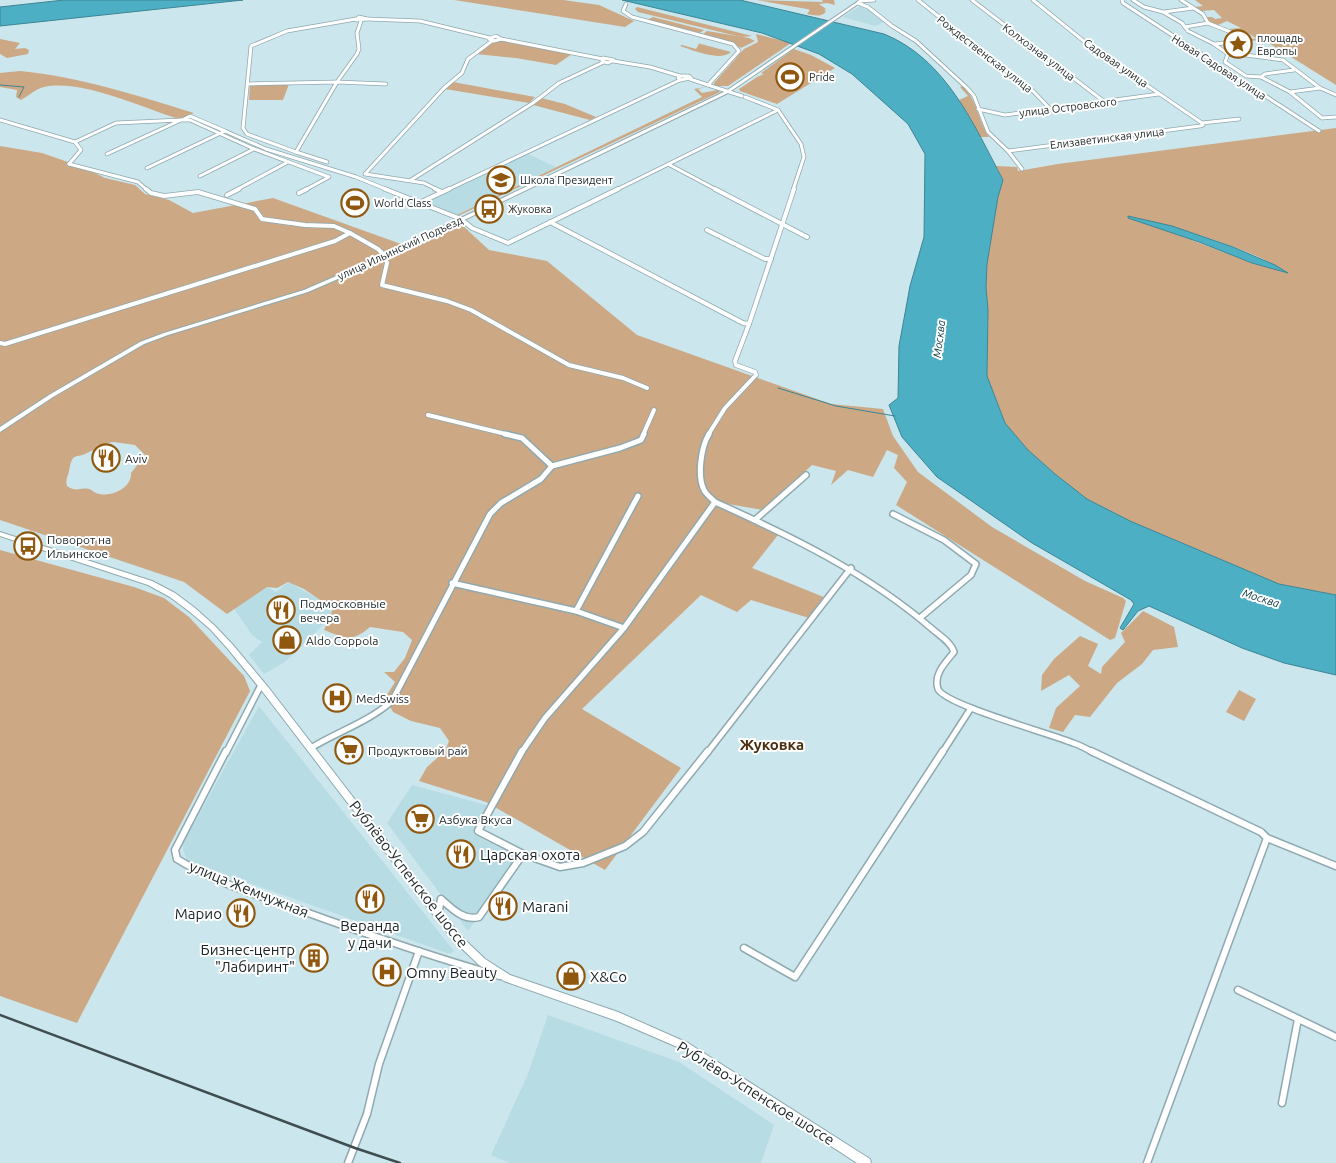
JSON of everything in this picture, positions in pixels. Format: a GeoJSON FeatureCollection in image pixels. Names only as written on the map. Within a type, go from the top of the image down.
{"type":"FeatureCollection","features":[{"type":"Feature","properties":{"kind":"main road","name":"улица Ильинский Подъезд"},"geometry":{"type":"LineString","coordinates":[[0,430],[51,396],[142,343],[306,291],[385,256],[727,92],[860,1]]}},
{"type":"Feature","properties":{"kind":"main road","name":"Рублёво-Успенское шоссе"},"geometry":{"type":"LineString","coordinates":[[0,534],[150,583],[172,594],[194,610],[219,635],[261,685],[438,915],[472,954],[507,978],[618,1017],[685,1046],[866,1163]]}},
{"type":"Feature","properties":{"kind":"street"},"geometry":{"type":"LineString","coordinates":[[860,1],[874,0]]}},
{"type":"Feature","properties":{"kind":"street","name":"Рождественская улица"},"geometry":{"type":"LineString","coordinates":[[918,0],[1034,92],[1051,110]]}},
{"type":"Feature","properties":{"kind":"street","name":"Колхозная улица"},"geometry":{"type":"LineString","coordinates":[[972,0],[1106,103]]}},
{"type":"Feature","properties":{"kind":"street","name":"Садовая улица"},"geometry":{"type":"LineString","coordinates":[[1033,0],[1091,47],[1202,123]]}},
{"type":"Feature","properties":{"kind":"street","name":"Новая Садовая улица"},"geometry":{"type":"LineString","coordinates":[[1122,0],[1123,3],[1152,23],[1319,131]]}},
{"type":"Feature","properties":{"kind":"street"},"geometry":{"type":"LineString","coordinates":[[1133,0],[1144,7],[1163,12],[1182,23],[1188,31],[1214,44],[1228,54],[1283,60],[1320,88],[1336,95]]}},
{"type":"Feature","properties":{"kind":"street"},"geometry":{"type":"LineString","coordinates":[[1181,0],[1203,14],[1208,23]]}},
{"type":"Feature","properties":{"kind":"street"},"geometry":{"type":"LineString","coordinates":[[860,1],[892,26],[916,41],[972,93],[988,132],[1008,151],[1022,169]]}},
{"type":"Feature","properties":{"kind":"street"},"geometry":{"type":"LineString","coordinates":[[626,4],[623,7],[624,11],[632,17],[722,40],[738,48],[739,51],[708,86]]}},
{"type":"Feature","properties":{"kind":"street"},"geometry":{"type":"LineString","coordinates":[[1163,12],[1194,8]]}},
{"type":"Feature","properties":{"kind":"street"},"geometry":{"type":"LineString","coordinates":[[327,162],[247,134],[243,128],[252,45],[306,27],[363,17],[367,19],[411,20],[491,39],[501,39],[603,60],[650,67],[680,78],[690,79],[744,96],[778,110],[801,144],[804,153],[771,259],[735,361],[736,365],[755,372],[756,375],[725,408],[705,440],[700,475],[704,490],[715,502],[756,519],[851,568],[921,618],[952,646],[954,652],[938,672],[938,688],[943,695],[971,708],[1074,743],[1261,832],[1267,838],[1336,866]]}},
{"type":"Feature","properties":{"kind":"street"},"geometry":{"type":"LineString","coordinates":[[356,19],[362,21],[367,19]]}},
{"type":"Feature","properties":{"kind":"street"},"geometry":{"type":"LineString","coordinates":[[296,152],[337,82],[358,52],[357,33],[362,21]]}},
{"type":"Feature","properties":{"kind":"street"},"geometry":{"type":"LineString","coordinates":[[1185,27],[1208,23],[1223,27],[1244,41],[1246,55]]}},
{"type":"Feature","properties":{"kind":"street"},"geometry":{"type":"LineString","coordinates":[[442,192],[424,183],[365,174],[444,88],[460,75],[470,57],[491,39]]}},
{"type":"Feature","properties":{"kind":"street"},"geometry":{"type":"LineString","coordinates":[[1214,44],[1244,41]]}},
{"type":"Feature","properties":{"kind":"street"},"geometry":{"type":"LineString","coordinates":[[1228,54],[1225,62],[1246,76],[1261,77],[1290,92],[1322,118],[1336,117]]}},
{"type":"Feature","properties":{"kind":"street"},"geometry":{"type":"LineString","coordinates":[[411,180],[533,103],[558,83],[603,60]]}},
{"type":"Feature","properties":{"kind":"street"},"geometry":{"type":"LineString","coordinates":[[1261,77],[1265,74],[1294,70]]}},
{"type":"Feature","properties":{"kind":"street"},"geometry":{"type":"LineString","coordinates":[[419,203],[680,78]]}},
{"type":"Feature","properties":{"kind":"street"},"geometry":{"type":"LineString","coordinates":[[248,84],[337,82],[386,84]]}},
{"type":"Feature","properties":{"kind":"street"},"geometry":{"type":"LineString","coordinates":[[1290,92],[1320,88]]}},
{"type":"Feature","properties":{"kind":"street","name":"улица Островского"},"geometry":{"type":"LineString","coordinates":[[978,109],[1005,115],[1106,103],[1160,94]]}},
{"type":"Feature","properties":{"kind":"street"},"geometry":{"type":"LineString","coordinates":[[74,142],[116,123],[190,120],[266,149],[340,171],[461,219],[472,228],[508,243],[778,110]]}},
{"type":"Feature","properties":{"kind":"street","name":"Елизаветинская улица"},"geometry":{"type":"LineString","coordinates":[[1008,151],[1200,126],[1203,125],[1202,123],[1239,119]]}},
{"type":"Feature","properties":{"kind":"street"},"geometry":{"type":"LineString","coordinates":[[0,120],[74,142],[81,150],[69,164],[138,182],[151,192],[164,196],[198,192],[255,209],[262,219],[305,225],[334,226],[378,249],[385,256],[387,263],[382,285],[447,301],[471,310],[569,364],[623,378],[647,388]]}},
{"type":"Feature","properties":{"kind":"street"},"geometry":{"type":"LineString","coordinates":[[107,154],[181,120]]}},
{"type":"Feature","properties":{"kind":"street"},"geometry":{"type":"LineString","coordinates":[[222,132],[254,149],[329,177]]}},
{"type":"Feature","properties":{"kind":"street"},"geometry":{"type":"LineString","coordinates":[[147,168],[222,132]]}},
{"type":"Feature","properties":{"kind":"street"},"geometry":{"type":"LineString","coordinates":[[200,176],[254,149]]}},
{"type":"Feature","properties":{"kind":"street"},"geometry":{"type":"LineString","coordinates":[[227,195],[288,162]]}},
{"type":"Feature","properties":{"kind":"street"},"geometry":{"type":"LineString","coordinates":[[668,164],[807,237]]}},
{"type":"Feature","properties":{"kind":"street"},"geometry":{"type":"LineString","coordinates":[[299,193],[340,171]]}},
{"type":"Feature","properties":{"kind":"street"},"geometry":{"type":"LineString","coordinates":[[550,222],[743,323],[749,324]]}},
{"type":"Feature","properties":{"kind":"street"},"geometry":{"type":"LineString","coordinates":[[707,230],[765,258],[771,259]]}},
{"type":"Feature","properties":{"kind":"street"},"geometry":{"type":"LineString","coordinates":[[0,343],[5,344],[336,241],[350,233]]}},
{"type":"Feature","properties":{"kind":"street"},"geometry":{"type":"LineString","coordinates":[[311,748],[336,733],[380,712],[392,701],[452,583],[490,514],[501,503],[541,480],[552,466],[620,448],[642,440],[654,410]]}},
{"type":"Feature","properties":{"kind":"street"},"geometry":{"type":"LineString","coordinates":[[428,415],[522,438],[552,466]]}},
{"type":"Feature","properties":{"kind":"street"},"geometry":{"type":"LineString","coordinates":[[756,519],[806,475]]}},
{"type":"Feature","properties":{"kind":"street"},"geometry":{"type":"LineString","coordinates":[[576,611],[638,496]]}},
{"type":"Feature","properties":{"kind":"street"},"geometry":{"type":"LineString","coordinates":[[715,502],[624,628],[545,718],[525,746],[478,831],[523,854],[560,867],[583,862],[625,846],[644,832],[851,568]]}},
{"type":"Feature","properties":{"kind":"street"},"geometry":{"type":"LineString","coordinates":[[893,514],[944,540],[976,564],[971,575],[921,618]]}},
{"type":"Feature","properties":{"kind":"street"},"geometry":{"type":"LineString","coordinates":[[452,583],[576,611],[624,628]]}},
{"type":"Feature","properties":{"kind":"street","name":"улица Жемчужная"},"geometry":{"type":"LineString","coordinates":[[261,685],[175,850],[177,859],[207,875],[255,894],[419,951],[507,978]]}},
{"type":"Feature","properties":{"kind":"street"},"geometry":{"type":"LineString","coordinates":[[744,948],[795,977],[971,708]]}},
{"type":"Feature","properties":{"kind":"street"},"geometry":{"type":"LineString","coordinates":[[1147,1163],[1267,838]]}},
{"type":"Feature","properties":{"kind":"street"},"geometry":{"type":"LineString","coordinates":[[438,915],[441,899],[456,911],[469,918],[479,917],[523,854]]}},
{"type":"Feature","properties":{"kind":"street"},"geometry":{"type":"LineString","coordinates":[[348,1163],[367,1114],[379,1064],[419,951]]}},
{"type":"Feature","properties":{"kind":"street"},"geometry":{"type":"LineString","coordinates":[[1238,990],[1336,1037]]}},
{"type":"Feature","properties":{"kind":"street"},"geometry":{"type":"LineString","coordinates":[[1282,1103],[1298,1019]]}},
{"type":"Feature","properties":{"kind":"shaded area"},"geometry":{"type":"Polygon","coordinates":[[[454,0],[563,0],[599,5],[634,21],[625,27],[454,0]]]}},
{"type":"Feature","properties":{"kind":"shaded area"},"geometry":{"type":"Polygon","coordinates":[[[757,0],[823,2],[822,0],[834,0],[835,5],[819,4],[826,11],[822,15],[815,15],[807,14],[810,10],[807,9],[757,0]]]}},
{"type":"Feature","properties":{"kind":"shaded area"},"geometry":{"type":"Polygon","coordinates":[[[1195,0],[1336,0],[1336,85],[1264,40],[1247,41],[1243,38],[1257,39],[1245,31],[1236,33],[1229,29],[1241,28],[1227,21],[1218,25],[1209,23],[1206,17],[1222,18],[1214,10],[1201,11],[1195,7],[1203,6],[1195,0]]]}},
{"type":"Feature","properties":{"kind":"shaded area"},"geometry":{"type":"Polygon","coordinates":[[[860,6],[869,9],[884,22],[875,26],[843,17],[860,6]]]}},
{"type":"Feature","properties":{"kind":"shaded area"},"geometry":{"type":"Polygon","coordinates":[[[637,7],[752,36],[741,37],[638,12],[635,9],[637,7]]]}},
{"type":"Feature","properties":{"kind":"shaded area"},"geometry":{"type":"Polygon","coordinates":[[[653,17],[704,30],[700,33],[647,20],[653,17]]]}},
{"type":"Feature","properties":{"kind":"shaded area"},"geometry":{"type":"Polygon","coordinates":[[[707,31],[749,38],[755,41],[741,48],[727,41],[703,34],[707,31]]]}},
{"type":"Feature","properties":{"kind":"shaded area"},"geometry":{"type":"Polygon","coordinates":[[[756,34],[791,43],[728,86],[714,86],[714,83],[744,49],[758,42],[756,34]]]}},
{"type":"Feature","properties":{"kind":"shaded area"},"geometry":{"type":"Polygon","coordinates":[[[0,39],[20,43],[15,49],[25,48],[29,50],[28,54],[7,58],[0,54],[0,39]]]}},
{"type":"Feature","properties":{"kind":"shaded area"},"geometry":{"type":"Polygon","coordinates":[[[502,40],[572,54],[556,65],[476,54],[493,42],[502,40]]]}},
{"type":"Feature","properties":{"kind":"shaded area"},"geometry":{"type":"Polygon","coordinates":[[[697,43],[731,52],[726,55],[713,56],[680,46],[696,49],[699,44],[697,43]]]}},
{"type":"Feature","properties":{"kind":"shaded area","name":"Pride"},"geometry":{"type":"Polygon","coordinates":[[[794,49],[811,55],[835,68],[777,104],[740,91],[739,89],[764,74],[761,73],[794,49]]]}},
{"type":"Feature","properties":{"kind":"shaded area"},"geometry":{"type":"Polygon","coordinates":[[[20,71],[86,82],[194,113],[179,119],[112,96],[76,87],[41,88],[21,100],[16,97],[17,90],[0,87],[0,73],[20,71]]]}},
{"type":"Feature","properties":{"kind":"shaded area"},"geometry":{"type":"Polygon","coordinates":[[[453,82],[535,97],[529,103],[445,89],[453,82]]]}},
{"type":"Feature","properties":{"kind":"shaded area"},"geometry":{"type":"Polygon","coordinates":[[[289,84],[283,100],[249,100],[250,85],[289,84]]]}},
{"type":"Feature","properties":{"kind":"shaded area"},"geometry":{"type":"Polygon","coordinates":[[[963,86],[971,97],[989,137],[980,137],[959,100],[968,96],[960,87],[963,86]]]}},
{"type":"Feature","properties":{"kind":"shaded area"},"geometry":{"type":"Polygon","coordinates":[[[706,87],[698,89],[702,93],[718,90],[720,92],[457,215],[702,97],[694,89],[706,87]]]}},
{"type":"Feature","properties":{"kind":"shaded area"},"geometry":{"type":"Polygon","coordinates":[[[541,98],[565,104],[596,117],[590,120],[533,105],[541,98]]]}},
{"type":"Feature","properties":{"kind":"shaded area"},"geometry":{"type":"Polygon","coordinates":[[[1336,128],[1336,595],[1279,584],[1130,521],[1087,499],[1028,450],[1005,423],[987,376],[987,264],[998,197],[1003,180],[996,166],[1017,167],[1018,171],[1058,164],[1336,128]],[[1128,216],[1252,263],[1281,271],[1270,263],[1233,246],[1128,216]]]}},
{"type":"Feature","properties":{"kind":"shaded area"},"geometry":{"type":"Polygon","coordinates":[[[0,146],[42,153],[85,168],[105,178],[135,185],[145,194],[169,200],[193,213],[273,198],[401,244],[379,256],[384,262],[462,225],[489,250],[547,261],[637,335],[831,404],[883,409],[893,436],[918,472],[992,527],[1085,581],[1126,601],[1115,638],[1110,640],[896,505],[907,482],[894,468],[898,455],[887,450],[873,477],[848,470],[831,485],[836,471],[812,465],[763,510],[728,504],[778,535],[752,568],[826,598],[809,618],[751,600],[737,612],[701,595],[582,709],[681,768],[605,870],[486,802],[419,781],[427,767],[445,751],[449,741],[440,728],[411,721],[393,712],[385,698],[395,682],[384,672],[394,672],[405,658],[412,640],[403,632],[370,627],[353,637],[343,637],[324,630],[333,609],[304,589],[288,582],[277,588],[267,587],[227,614],[184,582],[0,520],[0,146]],[[114,442],[73,458],[66,480],[67,486],[76,489],[89,489],[105,495],[121,490],[128,483],[131,473],[145,455],[135,445],[114,442]]]}},
{"type":"Feature","properties":{"kind":"shaded area","name":"Школа Президент"},"geometry":{"type":"Polygon","coordinates":[[[528,154],[556,167],[457,215],[424,202],[528,154]]]}},
{"type":"Feature","properties":{"kind":"shaded area"},"geometry":{"type":"Polygon","coordinates":[[[0,550],[134,587],[164,598],[189,617],[244,676],[250,691],[77,1023],[0,996],[0,550]]]}},
{"type":"Feature","properties":{"kind":"shaded area"},"geometry":{"type":"Polygon","coordinates":[[[289,582],[318,599],[316,604],[334,612],[285,662],[264,674],[249,655],[262,642],[252,635],[233,607],[265,586],[276,592],[289,582]]]}},
{"type":"Feature","properties":{"kind":"shaded area"},"geometry":{"type":"Polygon","coordinates":[[[1143,611],[1174,627],[1178,647],[1153,650],[1142,664],[1117,683],[1090,717],[1075,715],[1063,732],[1049,728],[1056,708],[1080,686],[1069,675],[1041,691],[1042,675],[1054,659],[1080,636],[1098,644],[1088,666],[1101,674],[1102,667],[1125,642],[1121,633],[1143,611]]]}},
{"type":"Feature","properties":{"kind":"shaded area"},"geometry":{"type":"Polygon","coordinates":[[[1239,690],[1256,699],[1244,721],[1226,712],[1239,690]]]}},
{"type":"Feature","properties":{"kind":"shaded area"},"geometry":{"type":"Polygon","coordinates":[[[259,706],[454,951],[450,954],[187,861],[183,843],[259,706]]]}},
{"type":"Feature","properties":{"kind":"shaded area"},"geometry":{"type":"Polygon","coordinates":[[[412,785],[490,806],[473,834],[518,857],[468,931],[387,823],[412,785]]]}},
{"type":"Feature","properties":{"kind":"shaded area"},"geometry":{"type":"Polygon","coordinates":[[[548,1015],[679,1062],[774,1125],[761,1163],[510,1163],[491,1155],[528,1074],[548,1015]]]}},
{"type":"Feature","properties":{"kind":"water"},"geometry":{"type":"Polygon","coordinates":[[[64,0],[243,0],[0,26],[0,7],[64,0]]]}},
{"type":"Feature","properties":{"kind":"water","name":"Москва"},"geometry":{"type":"Polygon","coordinates":[[[622,0],[740,0],[884,34],[906,45],[925,60],[956,96],[969,116],[1003,180],[998,197],[987,264],[986,287],[988,310],[987,376],[1005,423],[1028,450],[1087,499],[1130,521],[1279,584],[1336,595],[1336,675],[1284,663],[1242,648],[1149,606],[1138,611],[1123,630],[1120,628],[1134,604],[1131,600],[1032,543],[937,477],[902,437],[889,405],[898,398],[899,346],[910,286],[924,237],[925,154],[908,124],[852,74],[819,54],[762,33],[622,0]]]}},
{"type":"Feature","properties":{"kind":"water"},"geometry":{"type":"Polygon","coordinates":[[[1128,216],[1172,226],[1233,247],[1275,265],[1288,273],[1252,263],[1199,242],[1128,218],[1128,216]]]}},
{"type":"Feature","properties":{"kind":"waterway"},"geometry":{"type":"LineString","coordinates":[[0,85],[24,87],[19,97]]}},
{"type":"Feature","properties":{"kind":"waterway"},"geometry":{"type":"LineString","coordinates":[[778,388],[836,406],[895,416]]}},
{"type":"Feature","properties":{"kind":"railway"},"geometry":{"type":"LineString","coordinates":[[0,1015],[355,1148],[400,1163]]}},
{"type":"Feature","properties":{"kind":"place","name":"площадь Европы"},"geometry":{"type":"Point","coordinates":[1238,44]}},
{"type":"Feature","properties":{"kind":"place","name":"Pride"},"geometry":{"type":"Point","coordinates":[790,77]}},
{"type":"Feature","properties":{"kind":"place","name":"Школа Президент"},"geometry":{"type":"Point","coordinates":[501,180]}},
{"type":"Feature","properties":{"kind":"place","name":"World Class"},"geometry":{"type":"Point","coordinates":[355,203]}},
{"type":"Feature","properties":{"kind":"place","name":"Жуковка"},"geometry":{"type":"Point","coordinates":[489,209]}},
{"type":"Feature","properties":{"kind":"place","name":"Aviv"},"geometry":{"type":"Point","coordinates":[106,458]}},
{"type":"Feature","properties":{"kind":"place","name":"Поворот на Ильинское"},"geometry":{"type":"Point","coordinates":[28,546]}},
{"type":"Feature","properties":{"kind":"place","name":"Подмосковные вечера"},"geometry":{"type":"Point","coordinates":[281,610]}},
{"type":"Feature","properties":{"kind":"place","name":"Aldo Coppola"},"geometry":{"type":"Point","coordinates":[287,640]}},
{"type":"Feature","properties":{"kind":"place","name":"MedSwiss"},"geometry":{"type":"Point","coordinates":[337,698]}},
{"type":"Feature","properties":{"kind":"place","name":"Продуктовый рай"},"geometry":{"type":"Point","coordinates":[349,750]}},
{"type":"Feature","properties":{"kind":"place","name":"Азбука Вкуса"},"geometry":{"type":"Point","coordinates":[420,819]}},
{"type":"Feature","properties":{"kind":"place","name":"Царская охота"},"geometry":{"type":"Point","coordinates":[461,854]}},
{"type":"Feature","properties":{"kind":"place","name":"Веранда у дачи"},"geometry":{"type":"Point","coordinates":[370,899]}},
{"type":"Feature","properties":{"kind":"place","name":"Marani"},"geometry":{"type":"Point","coordinates":[503,906]}},
{"type":"Feature","properties":{"kind":"place","name":"Марио"},"geometry":{"type":"Point","coordinates":[241,913]}},
{"type":"Feature","properties":{"kind":"place","name":"Бизнес-центр \"Лабиринт\""},"geometry":{"type":"Point","coordinates":[314,958]}},
{"type":"Feature","properties":{"kind":"place","name":"Omny Beauty"},"geometry":{"type":"Point","coordinates":[387,972]}},
{"type":"Feature","properties":{"kind":"place","name":"X&Co"},"geometry":{"type":"Point","coordinates":[571,976]}},
{"type":"Feature","properties":{"kind":"district","name":"Жуковка"},"geometry":{"type":"Point","coordinates":[772,744]}}]}
